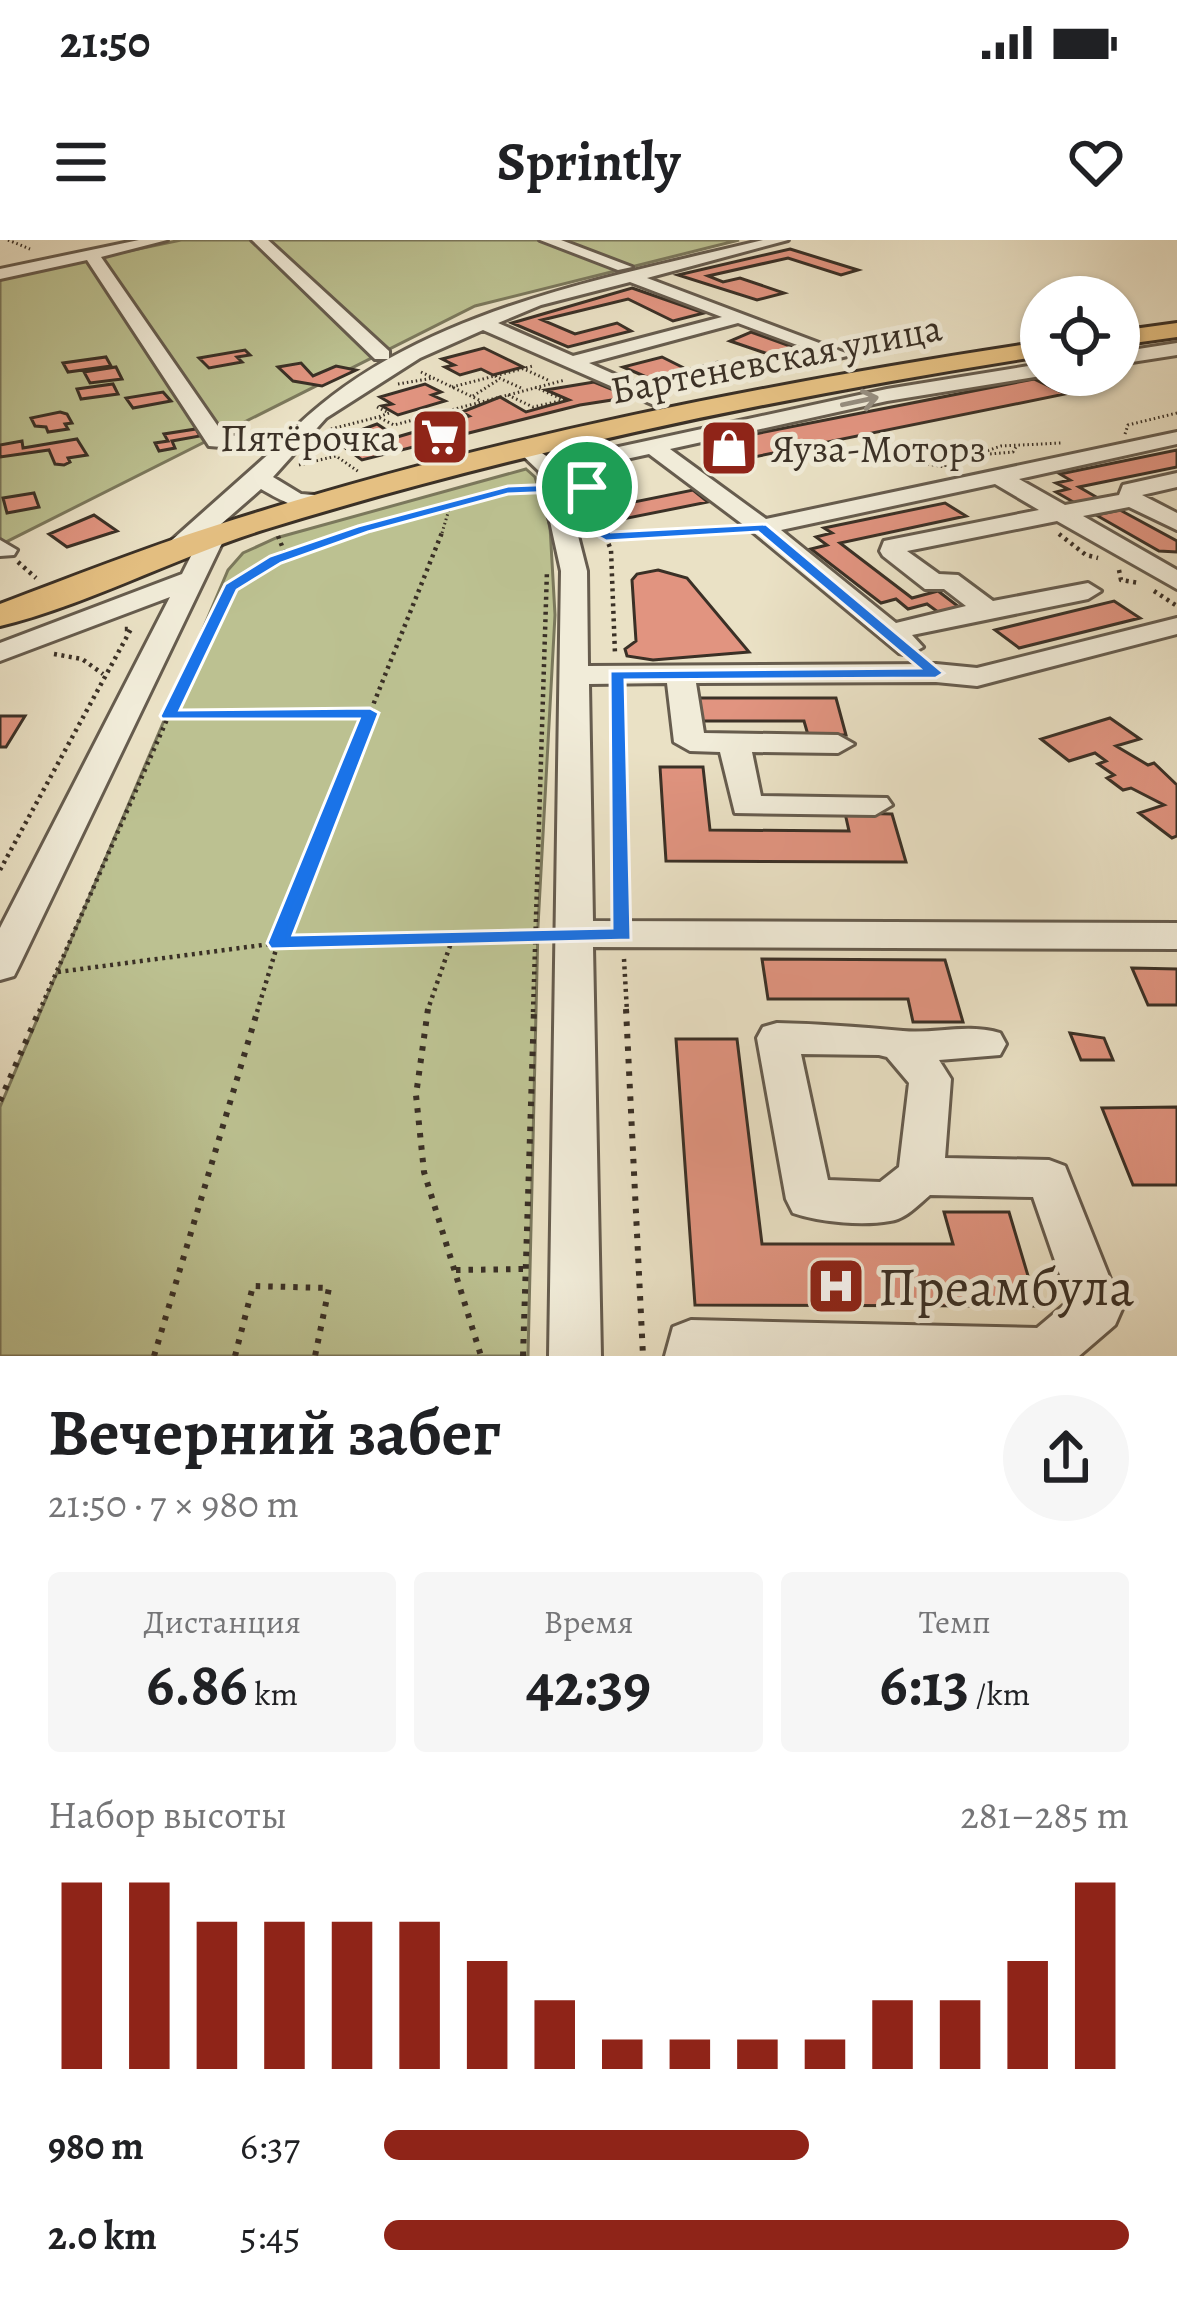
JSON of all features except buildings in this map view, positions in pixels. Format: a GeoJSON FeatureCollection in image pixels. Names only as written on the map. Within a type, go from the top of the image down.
{"type":"FeatureCollection","features":[{"type":"Feature","properties":{"kind":"main road"},"geometry":{"type":"LineString","coordinates":[[1140,335],[1177,330]]}},
{"type":"Feature","properties":{"kind":"main road","name":"Бартеневская улица"},"geometry":{"type":"LineString","coordinates":[[0,616],[57,588],[182,566],[212,538],[328,503],[543,477],[865,378],[1020,352]]}},
{"type":"Feature","properties":{"kind":"street"},"geometry":{"type":"LineString","coordinates":[[12,246],[27,254],[160,240]]}},
{"type":"Feature","properties":{"kind":"street"},"geometry":{"type":"LineString","coordinates":[[259,240],[382,356]]}},
{"type":"Feature","properties":{"kind":"street"},"geometry":{"type":"LineString","coordinates":[[547,240],[842,355]]}},
{"type":"Feature","properties":{"kind":"street"},"geometry":{"type":"LineString","coordinates":[[561,281],[781,240]]}},
{"type":"Feature","properties":{"kind":"street"},"geometry":{"type":"LineString","coordinates":[[0,274],[97,247]]}},
{"type":"Feature","properties":{"kind":"street"},"geometry":{"type":"LineString","coordinates":[[97,247],[217,441],[295,451]]}},
{"type":"Feature","properties":{"kind":"street"},"geometry":{"type":"LineString","coordinates":[[0,966],[146,616],[182,566],[259,479],[295,451],[351,389],[480,322],[625,270]]}},
{"type":"Feature","properties":{"kind":"street"},"geometry":{"type":"LineString","coordinates":[[584,368],[740,317]]}},
{"type":"Feature","properties":{"kind":"street"},"geometry":{"type":"LineString","coordinates":[[480,322],[654,399]]}},
{"type":"Feature","properties":{"kind":"street"},"geometry":{"type":"LineString","coordinates":[[1140,355],[1177,349]]}},
{"type":"Feature","properties":{"kind":"street"},"geometry":{"type":"LineString","coordinates":[[575,1356],[555,935],[574,675],[574,571],[543,477],[652,446],[887,395],[1020,373]]}},
{"type":"Feature","properties":{"kind":"street"},"geometry":{"type":"LineString","coordinates":[[761,527],[1177,438]]}},
{"type":"Feature","properties":{"kind":"street"},"geometry":{"type":"LineString","coordinates":[[688,439],[719,461]]}},
{"type":"Feature","properties":{"kind":"street"},"geometry":{"type":"LineString","coordinates":[[652,446],[761,527],[936,673]]}},
{"type":"Feature","properties":{"kind":"street"},"geometry":{"type":"LineString","coordinates":[[1000,477],[1177,581]]}},
{"type":"Feature","properties":{"kind":"street"},"geometry":{"type":"LineString","coordinates":[[259,479],[296,500],[328,503]]}},
{"type":"Feature","properties":{"kind":"street"},"geometry":{"type":"LineString","coordinates":[[1132,500],[1131,490],[1177,480]]}},
{"type":"Feature","properties":{"kind":"street"},"geometry":{"type":"LineString","coordinates":[[987,609],[949,580],[934,583],[892,551],[893,546],[1132,500],[1177,524]]}},
{"type":"Feature","properties":{"kind":"street"},"geometry":{"type":"LineString","coordinates":[[0,653],[146,616],[182,566]]}},
{"type":"Feature","properties":{"kind":"street"},"geometry":{"type":"LineString","coordinates":[[57,588],[142,584],[146,616]]}},
{"type":"Feature","properties":{"kind":"street"},"geometry":{"type":"LineString","coordinates":[[892,632],[1088,591]]}},
{"type":"Feature","properties":{"kind":"street"},"geometry":{"type":"LineString","coordinates":[[574,675],[936,673],[977,677],[1176,617]]}},
{"type":"Feature","properties":{"kind":"street"},"geometry":{"type":"LineString","coordinates":[[680,675],[690,742],[838,744]]}},
{"type":"Feature","properties":{"kind":"street"},"geometry":{"type":"LineString","coordinates":[[734,742],[747,806],[875,806]]}},
{"type":"Feature","properties":{"kind":"street"},"geometry":{"type":"LineString","coordinates":[[555,935],[1177,936]]}},
{"type":"Feature","properties":{"kind":"street"},"geometry":{"type":"LineString","coordinates":[[691,1356],[691,1344],[1046,1352],[1097,1310],[1049,1179],[921,1175],[889,1202],[809,1199],[777,1037],[879,1040],[901,1046],[986,1044]]}},
{"type":"Feature","properties":{"kind":"street"},"geometry":{"type":"LineString","coordinates":[[901,1046],[931,1079],[921,1175]]}},
{"type":"Feature","properties":{"kind":"path"},"geometry":{"type":"LineString","coordinates":[[12,246],[27,250],[46,246]]}},
{"type":"Feature","properties":{"kind":"path"},"geometry":{"type":"LineString","coordinates":[[424,363],[390,382],[401,386],[433,378]]}},
{"type":"Feature","properties":{"kind":"path"},"geometry":{"type":"LineString","coordinates":[[452,387],[538,364]]}},
{"type":"Feature","properties":{"kind":"path"},"geometry":{"type":"LineString","coordinates":[[522,368],[554,382]]}},
{"type":"Feature","properties":{"kind":"path"},"geometry":{"type":"LineString","coordinates":[[378,417],[394,425],[554,382],[584,368]]}},
{"type":"Feature","properties":{"kind":"path"},"geometry":{"type":"LineString","coordinates":[[412,370],[481,401]]}},
{"type":"Feature","properties":{"kind":"path"},"geometry":{"type":"LineString","coordinates":[[496,378],[527,389]]}},
{"type":"Feature","properties":{"kind":"path"},"geometry":{"type":"LineString","coordinates":[[472,397],[496,378]]}},
{"type":"Feature","properties":{"kind":"path"},"geometry":{"type":"LineString","coordinates":[[504,394],[533,407],[563,400],[536,387]]}},
{"type":"Feature","properties":{"kind":"path"},"geometry":{"type":"LineString","coordinates":[[346,414],[327,430],[389,413],[377,407]]}},
{"type":"Feature","properties":{"kind":"path"},"geometry":{"type":"LineString","coordinates":[[1124,435],[1128,425],[1177,413]]}},
{"type":"Feature","properties":{"kind":"path"},"geometry":{"type":"LineString","coordinates":[[915,448],[932,459],[947,461],[1063,443]]}},
{"type":"Feature","properties":{"kind":"path"},"geometry":{"type":"LineString","coordinates":[[289,472],[295,451]]}},
{"type":"Feature","properties":{"kind":"path"},"geometry":{"type":"LineString","coordinates":[[0,1101],[169,716],[231,587],[275,560],[508,490],[535,489],[543,477],[587,487],[611,550],[643,1356]]}},
{"type":"Feature","properties":{"kind":"path"},"geometry":{"type":"LineString","coordinates":[[154,1356],[278,943],[433,561],[450,506]]}},
{"type":"Feature","properties":{"kind":"path"},"geometry":{"type":"LineString","coordinates":[[606,537],[761,527]]}},
{"type":"Feature","properties":{"kind":"path"},"geometry":{"type":"LineString","coordinates":[[2,548],[57,588]]}},
{"type":"Feature","properties":{"kind":"path"},"geometry":{"type":"LineString","coordinates":[[523,1356],[525,1270],[555,935],[548,571]]}},
{"type":"Feature","properties":{"kind":"path"},"geometry":{"type":"LineString","coordinates":[[0,870],[106,675],[146,616]]}},
{"type":"Feature","properties":{"kind":"path"},"geometry":{"type":"LineString","coordinates":[[49,654],[82,659],[106,675]]}},
{"type":"Feature","properties":{"kind":"path"},"geometry":{"type":"LineString","coordinates":[[169,716],[370,713]]}},
{"type":"Feature","properties":{"kind":"path"},"geometry":{"type":"LineString","coordinates":[[58,971],[278,943],[555,935]]}},
{"type":"Feature","properties":{"kind":"path"},"geometry":{"type":"LineString","coordinates":[[453,939],[431,987],[415,1064],[417,1144],[456,1270],[475,1314],[481,1356]]}},
{"type":"Feature","properties":{"kind":"path"},"geometry":{"type":"LineString","coordinates":[[456,1270],[525,1270]]}},
{"type":"Feature","properties":{"kind":"path"},"geometry":{"type":"LineString","coordinates":[[235,1356],[253,1286],[329,1288],[315,1356]]}},
{"type":"Feature","properties":{"kind":"green space"},"geometry":{"type":"Polygon","coordinates":[[[181,240],[739,240],[475,306],[0,545],[0,278],[181,240]]]}},
{"type":"Feature","properties":{"kind":"green space"},"geometry":{"type":"Polygon","coordinates":[[[526,469],[535,477],[550,526],[555,615],[538,926],[528,1356],[0,1356],[0,1107],[228,570],[243,553],[276,538],[526,469]]]}},
{"type":"Feature","properties":{"kind":"place","name":"Пятёрочка"},"geometry":{"type":"Point","coordinates":[440,437]}},
{"type":"Feature","properties":{"kind":"place","name":"Яуза-Моторз"},"geometry":{"type":"Point","coordinates":[729,448]}},
{"type":"Feature","properties":{"kind":"place","name":"Преамбула"},"geometry":{"type":"Point","coordinates":[836,1286]}},
{"type":"Feature","properties":{"kind":"route"},"geometry":{"type":"LineString","coordinates":[[587,487],[606,537],[761,527],[936,673],[616,675],[623,935],[278,943],[370,713],[169,716],[207,628],[231,587],[275,560],[363,529],[508,490],[587,487]]}}]}
